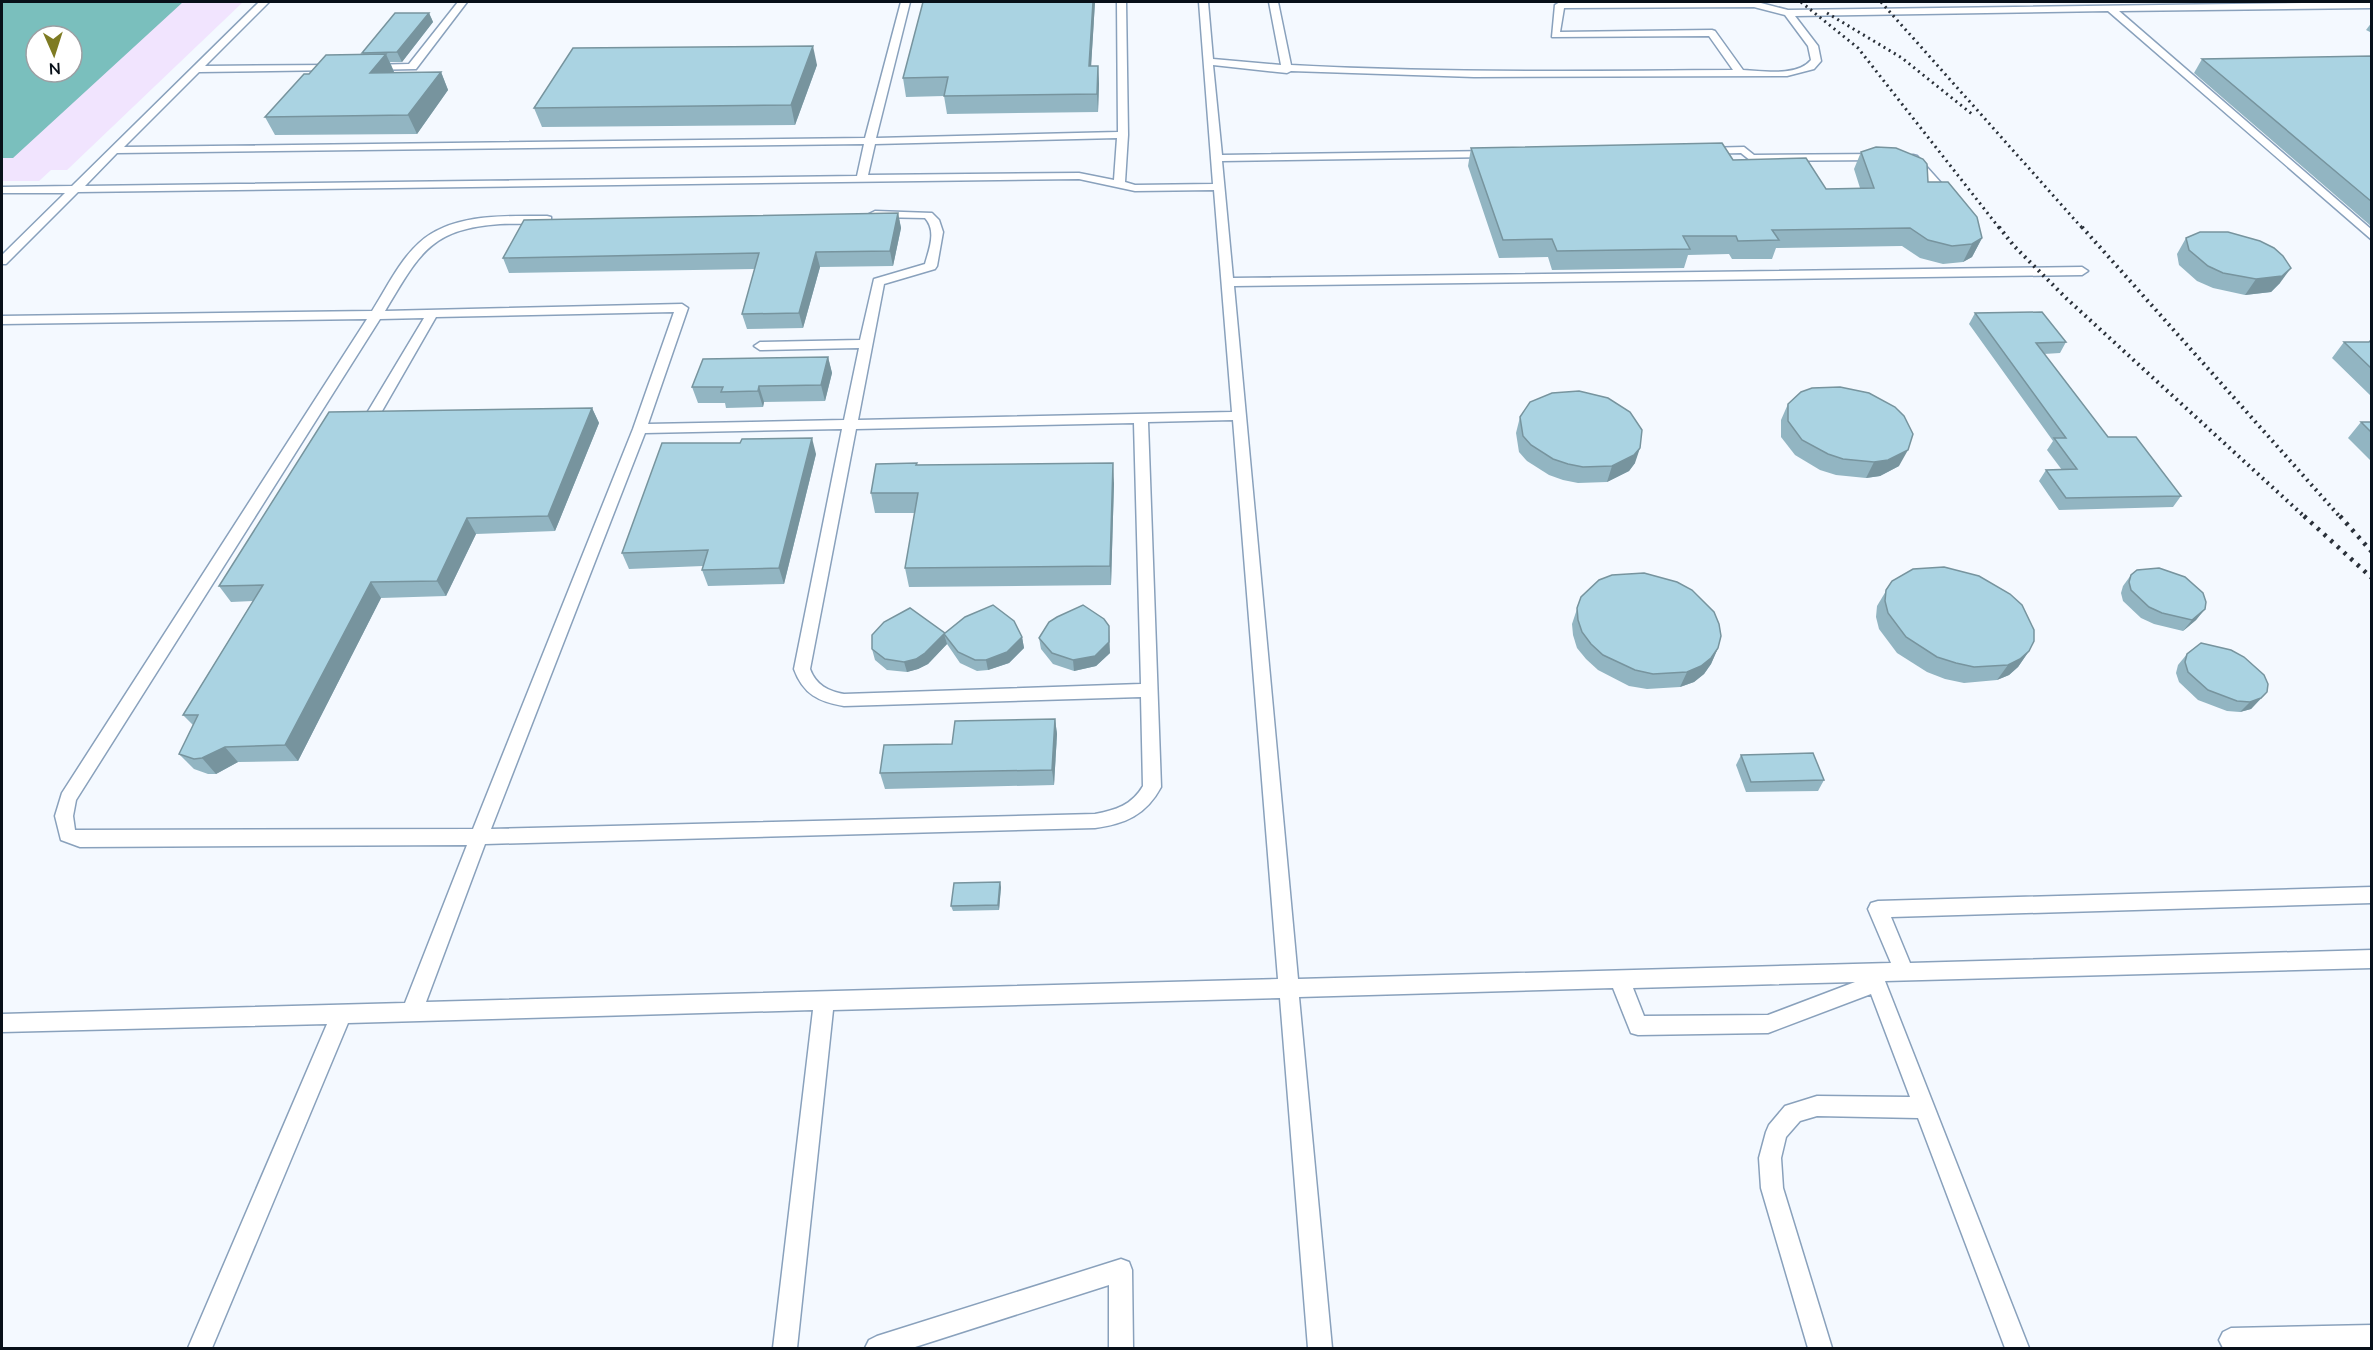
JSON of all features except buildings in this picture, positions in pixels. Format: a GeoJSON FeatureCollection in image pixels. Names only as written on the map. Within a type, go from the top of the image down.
{"type":"FeatureCollection","features":[{"type":"Feature","properties":{"kind":"lane"},"geometry":{"type":"LineString","coordinates":[[2,261],[264,2]]}},
{"type":"Feature","properties":{"kind":"lane"},"geometry":{"type":"LineString","coordinates":[[355,68],[412,67],[462,2]]}},
{"type":"Feature","properties":{"kind":"lane"},"geometry":{"type":"LineString","coordinates":[[862,179],[905,2]]}},
{"type":"Feature","properties":{"kind":"lane"},"geometry":{"type":"LineString","coordinates":[[1119,185],[1123,135],[1122,2]]}},
{"type":"Feature","properties":{"kind":"lane"},"geometry":{"type":"LineString","coordinates":[[1203,2],[1320,1348]]}},
{"type":"Feature","properties":{"kind":"lane"},"geometry":{"type":"LineString","coordinates":[[1274,2],[1287,70]]}},
{"type":"Feature","properties":{"kind":"lane"},"geometry":{"type":"LineString","coordinates":[[1917,2],[1926,11]]}},
{"type":"Feature","properties":{"kind":"lane"},"geometry":{"type":"LineString","coordinates":[[1992,2],[2000,10]]}},
{"type":"Feature","properties":{"kind":"lane"},"geometry":{"type":"LineString","coordinates":[[1740,73],[1712,33],[1555,35],[1560,5],[1753,3],[1788,13],[2372,5]]}},
{"type":"Feature","properties":{"kind":"lane"},"geometry":{"type":"LineString","coordinates":[[2110,8],[2372,237]]}},
{"type":"Feature","properties":{"kind":"lane"},"geometry":{"type":"LineString","coordinates":[[1209,62],[1287,70],[1381,74],[1784,74],[1802,71],[1813,66],[1817,59],[1815,51],[1788,13]]}},
{"type":"Feature","properties":{"kind":"lane"},"geometry":{"type":"LineString","coordinates":[[196,69],[344,68]]}},
{"type":"Feature","properties":{"kind":"lane"},"geometry":{"type":"LineString","coordinates":[[114,150],[870,141],[1123,135]]}},
{"type":"Feature","properties":{"kind":"lane"},"geometry":{"type":"LineString","coordinates":[[1696,151],[1744,150],[1751,158],[1911,156],[1947,196]]}},
{"type":"Feature","properties":{"kind":"lane"},"geometry":{"type":"LineString","coordinates":[[1217,158],[1505,154]]}},
{"type":"Feature","properties":{"kind":"lane"},"geometry":{"type":"LineString","coordinates":[[2,190],[1079,176],[1135,188],[1220,187]]}},
{"type":"Feature","properties":{"kind":"lane"},"geometry":{"type":"LineString","coordinates":[[861,215],[920,214],[934,219],[938,228],[931,266],[878,282],[852,424],[802,669],[805,681],[816,692],[830,698],[844,700],[1149,690]]}},
{"type":"Feature","properties":{"kind":"lane"},"geometry":{"type":"LineString","coordinates":[[566,219],[485,222],[459,227],[438,235],[422,246],[375,315],[68,798],[63,812],[67,835],[80,839],[479,837],[1095,821],[1114,818],[1132,811],[1145,801],[1152,786],[1141,418]]}},
{"type":"Feature","properties":{"kind":"lane"},"geometry":{"type":"LineString","coordinates":[[1228,282],[2082,271]]}},
{"type":"Feature","properties":{"kind":"lane"},"geometry":{"type":"LineString","coordinates":[[2,320],[682,308],[640,429],[412,1012]]}},
{"type":"Feature","properties":{"kind":"lane"},"geometry":{"type":"LineString","coordinates":[[371,418],[432,314]]}},
{"type":"Feature","properties":{"kind":"lane"},"geometry":{"type":"LineString","coordinates":[[760,346],[867,344]]}},
{"type":"Feature","properties":{"kind":"lane"},"geometry":{"type":"LineString","coordinates":[[640,429],[1240,416]]}},
{"type":"Feature","properties":{"kind":"lane"},"geometry":{"type":"LineString","coordinates":[[1904,972],[1878,909],[2372,895]]}},
{"type":"Feature","properties":{"kind":"lane"},"geometry":{"type":"LineString","coordinates":[[2,1023],[1619,979],[1874,978],[1904,972],[2372,960]]}},
{"type":"Feature","properties":{"kind":"lane"},"geometry":{"type":"LineString","coordinates":[[1619,979],[1638,1026],[1768,1024],[1874,978]]}},
{"type":"Feature","properties":{"kind":"lane"},"geometry":{"type":"LineString","coordinates":[[1874,978],[2018,1348]]}},
{"type":"Feature","properties":{"kind":"lane"},"geometry":{"type":"LineString","coordinates":[[785,1348],[824,1000]]}},
{"type":"Feature","properties":{"kind":"lane"},"geometry":{"type":"LineString","coordinates":[[200,1348],[342,1013]]}},
{"type":"Feature","properties":{"kind":"lane"},"geometry":{"type":"LineString","coordinates":[[1821,1348],[1772,1188],[1770,1158],[1777,1132],[1793,1113],[1817,1106],[1925,1108]]}},
{"type":"Feature","properties":{"kind":"lane"},"geometry":{"type":"LineString","coordinates":[[877,1348],[1121,1270],[1121,1348]]}},
{"type":"Feature","properties":{"kind":"lane"},"geometry":{"type":"LineString","coordinates":[[2232,1340],[2372,1337]]}},
{"type":"Feature","properties":{"kind":"shaded area"},"geometry":{"type":"Polygon","coordinates":[[[2,2],[243,2],[67,170],[51,170],[39,181],[2,181],[2,2]]]}},
{"type":"Feature","properties":{"kind":"water"},"geometry":{"type":"Polygon","coordinates":[[[2,2],[183,2],[13,158],[2,158],[2,2]]]}},
{"type":"Feature","properties":{"kind":"railway"},"geometry":{"type":"LineString","coordinates":[[1801,2],[1858,48],[2000,229]]}},
{"type":"Feature","properties":{"kind":"railway"},"geometry":{"type":"LineString","coordinates":[[1881,2],[2083,229]]}},
{"type":"Feature","properties":{"kind":"railway"},"geometry":{"type":"LineString","coordinates":[[1827,13],[1902,58],[1972,114]]}},
{"type":"Feature","properties":{"kind":"railway"},"geometry":{"type":"LineString","coordinates":[[1999,227],[2014,246],[2067,299],[2306,518]]}},
{"type":"Feature","properties":{"kind":"railway"},"geometry":{"type":"LineString","coordinates":[[2082,227],[2341,518]]}},
{"type":"Feature","properties":{"kind":"railway"},"geometry":{"type":"LineString","coordinates":[[2304,516],[2372,578]]}},
{"type":"Feature","properties":{"kind":"railway"},"geometry":{"type":"LineString","coordinates":[[2340,516],[2372,552]]}}]}
